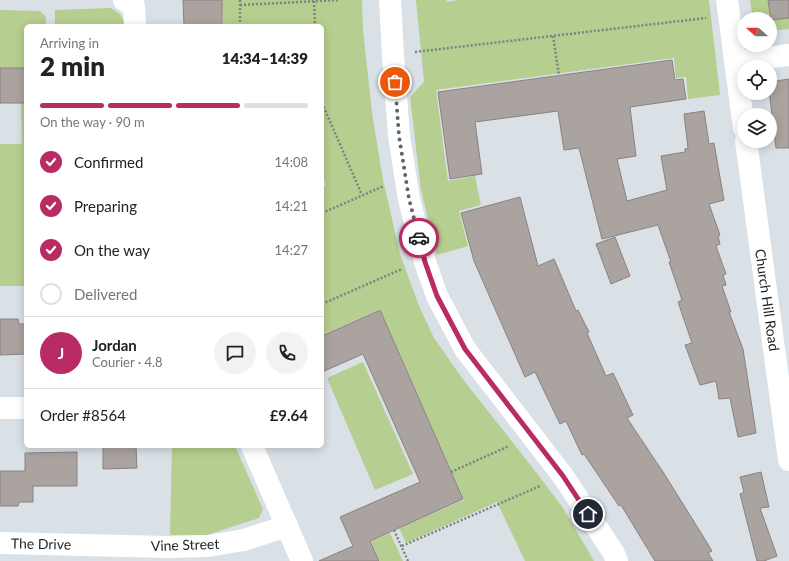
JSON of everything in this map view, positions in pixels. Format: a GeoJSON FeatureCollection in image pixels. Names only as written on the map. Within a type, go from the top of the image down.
{"type":"FeatureCollection","features":[{"type":"Feature","properties":{"kind":"street"},"geometry":{"type":"LineString","coordinates":[[390,0],[399,136],[409,199],[425,262],[437,296],[465,349],[563,476],[613,552],[617,561]]}},
{"type":"Feature","properties":{"kind":"street"},"geometry":{"type":"LineString","coordinates":[[728,8],[741,108]]}},
{"type":"Feature","properties":{"kind":"street"},"geometry":{"type":"LineString","coordinates":[[735,62],[789,55]]}},
{"type":"Feature","properties":{"kind":"street","name":"Church Hill Road"},"geometry":{"type":"LineString","coordinates":[[747,148],[789,460]]}},
{"type":"Feature","properties":{"kind":"street"},"geometry":{"type":"LineString","coordinates":[[0,408],[24,408]]}},
{"type":"Feature","properties":{"kind":"street"},"geometry":{"type":"LineString","coordinates":[[253,448],[302,561]]}},
{"type":"Feature","properties":{"kind":"street","name":"Vine Street"},"geometry":{"type":"LineString","coordinates":[[82,545],[168,547],[208,546],[244,540],[286,526]]}},
{"type":"Feature","properties":{"kind":"street","name":"The Drive"},"geometry":{"type":"LineString","coordinates":[[0,543],[82,545]]}},
{"type":"Feature","properties":{"kind":"path"},"geometry":{"type":"LineString","coordinates":[[240,0],[240,24]]}},
{"type":"Feature","properties":{"kind":"path"},"geometry":{"type":"LineString","coordinates":[[240,5],[339,0]]}},
{"type":"Feature","properties":{"kind":"path"},"geometry":{"type":"LineString","coordinates":[[314,1],[315,24]]}},
{"type":"Feature","properties":{"kind":"path"},"geometry":{"type":"LineString","coordinates":[[393,55],[554,36],[728,8]]}},
{"type":"Feature","properties":{"kind":"path"},"geometry":{"type":"LineString","coordinates":[[554,36],[559,75]]}},
{"type":"Feature","properties":{"kind":"path"},"geometry":{"type":"LineString","coordinates":[[324,108],[362,195]]}},
{"type":"Feature","properties":{"kind":"path"},"geometry":{"type":"LineString","coordinates":[[324,212],[386,185],[406,179]]}},
{"type":"Feature","properties":{"kind":"path"},"geometry":{"type":"LineString","coordinates":[[324,303],[396,271],[425,262]]}},
{"type":"Feature","properties":{"kind":"path"},"geometry":{"type":"LineString","coordinates":[[452,472],[532,436]]}},
{"type":"Feature","properties":{"kind":"path"},"geometry":{"type":"LineString","coordinates":[[402,546],[563,476]]}},
{"type":"Feature","properties":{"kind":"path"},"geometry":{"type":"LineString","coordinates":[[394,530],[408,561]]}},
{"type":"Feature","properties":{"kind":"green space"},"geometry":{"type":"Polygon","coordinates":[[[222,0],[362,0],[363,30],[372,113],[383,180],[400,254],[419,306],[434,338],[462,378],[563,508],[594,561],[525,561],[497,502],[406,543],[399,528],[464,500],[380,309],[324,334],[324,186],[326,185],[324,180],[324,24],[223,24],[222,0]]]}},
{"type":"Feature","properties":{"kind":"green space"},"geometry":{"type":"Polygon","coordinates":[[[416,0],[446,0],[447,2],[458,0],[709,0],[720,95],[688,99],[686,77],[676,78],[674,58],[436,90],[448,181],[475,176],[481,205],[459,211],[468,246],[437,255],[421,190],[410,97],[424,82],[416,0]]]}},
{"type":"Feature","properties":{"kind":"green space"},"geometry":{"type":"Polygon","coordinates":[[[750,0],[768,0],[770,12],[752,12],[750,0]]]}},
{"type":"Feature","properties":{"kind":"green space"},"geometry":{"type":"Polygon","coordinates":[[[111,8],[120,14],[126,24],[55,24],[55,10],[111,8]]]}},
{"type":"Feature","properties":{"kind":"green space"},"geometry":{"type":"Polygon","coordinates":[[[0,10],[40,11],[46,17],[46,24],[24,24],[24,68],[0,68],[0,10]]]}},
{"type":"Feature","properties":{"kind":"green space"},"geometry":{"type":"Polygon","coordinates":[[[789,18],[789,29],[777,30],[777,19],[789,18]]]}},
{"type":"Feature","properties":{"kind":"green space"},"geometry":{"type":"Polygon","coordinates":[[[21,103],[24,103],[24,286],[0,286],[0,144],[22,144],[21,103]]]}},
{"type":"Feature","properties":{"kind":"green space"},"geometry":{"type":"Polygon","coordinates":[[[363,362],[413,474],[375,490],[327,378],[363,362]]]}},
{"type":"Feature","properties":{"kind":"green space"},"geometry":{"type":"Polygon","coordinates":[[[172,448],[236,448],[263,509],[259,518],[207,535],[170,535],[172,448]]]}},
{"type":"Feature","properties":{"kind":"green space"},"geometry":{"type":"Polygon","coordinates":[[[390,533],[403,561],[380,561],[371,541],[390,533]]]}},
{"type":"Feature","properties":{"kind":"building"},"geometry":{"type":"Polygon","coordinates":[[[183,0],[222,0],[222,24],[184,24],[183,0]]]}},
{"type":"Feature","properties":{"kind":"building"},"geometry":{"type":"Polygon","coordinates":[[[768,0],[789,0],[789,18],[777,19],[777,12],[770,12],[768,0]]]}},
{"type":"Feature","properties":{"kind":"building"},"geometry":{"type":"Polygon","coordinates":[[[672,60],[675,80],[683,79],[686,99],[630,107],[636,156],[617,159],[627,201],[667,190],[661,156],[685,152],[685,149],[688,148],[684,114],[704,111],[709,144],[714,143],[724,200],[709,204],[720,235],[718,236],[720,244],[716,246],[726,274],[723,275],[726,285],[722,286],[731,312],[729,312],[743,349],[756,433],[738,437],[730,398],[719,399],[716,381],[700,385],[685,345],[692,343],[678,302],[682,300],[658,225],[602,239],[579,148],[564,150],[558,111],[475,122],[482,174],[450,179],[438,92],[672,60]]]}},
{"type":"Feature","properties":{"kind":"building"},"geometry":{"type":"Polygon","coordinates":[[[0,68],[24,68],[24,103],[0,103],[0,68]]]}},
{"type":"Feature","properties":{"kind":"building"},"geometry":{"type":"Polygon","coordinates":[[[789,79],[789,148],[777,148],[777,108],[771,108],[770,100],[777,100],[777,81],[789,79]]]}},
{"type":"Feature","properties":{"kind":"building"},"geometry":{"type":"Polygon","coordinates":[[[520,197],[538,266],[554,259],[576,311],[578,310],[589,332],[587,333],[606,376],[613,373],[633,415],[627,418],[706,541],[712,551],[708,553],[713,561],[655,561],[621,505],[619,506],[584,454],[582,455],[566,421],[560,424],[535,372],[525,377],[474,261],[461,213],[520,197]]]}},
{"type":"Feature","properties":{"kind":"building"},"geometry":{"type":"Polygon","coordinates":[[[615,237],[630,276],[611,284],[596,244],[615,237]]]}},
{"type":"Feature","properties":{"kind":"building"},"geometry":{"type":"Polygon","coordinates":[[[380,310],[463,499],[370,541],[379,561],[319,561],[353,546],[340,517],[420,482],[363,354],[324,371],[324,335],[380,310]]]}},
{"type":"Feature","properties":{"kind":"building"},"geometry":{"type":"Polygon","coordinates":[[[0,319],[18,319],[19,324],[24,324],[24,354],[0,355],[0,319]]]}},
{"type":"Feature","properties":{"kind":"building"},"geometry":{"type":"Polygon","coordinates":[[[103,448],[136,448],[137,468],[103,469],[103,448]]]}},
{"type":"Feature","properties":{"kind":"building"},"geometry":{"type":"Polygon","coordinates":[[[77,452],[77,486],[33,486],[33,502],[19,502],[18,506],[0,506],[0,471],[25,471],[25,453],[77,452]]]}},
{"type":"Feature","properties":{"kind":"building"},"geometry":{"type":"Polygon","coordinates":[[[761,472],[769,507],[760,508],[777,556],[764,561],[757,561],[740,494],[744,492],[740,477],[761,472]]]}},
{"type":"Feature","properties":{"kind":"way so far"},"geometry":{"type":"LineString","coordinates":[[395,82],[399,136],[409,199],[419,238]]}},
{"type":"Feature","properties":{"kind":"route"},"geometry":{"type":"LineString","coordinates":[[419,238],[425,262],[437,296],[465,349],[563,476],[588,514]]}}]}
